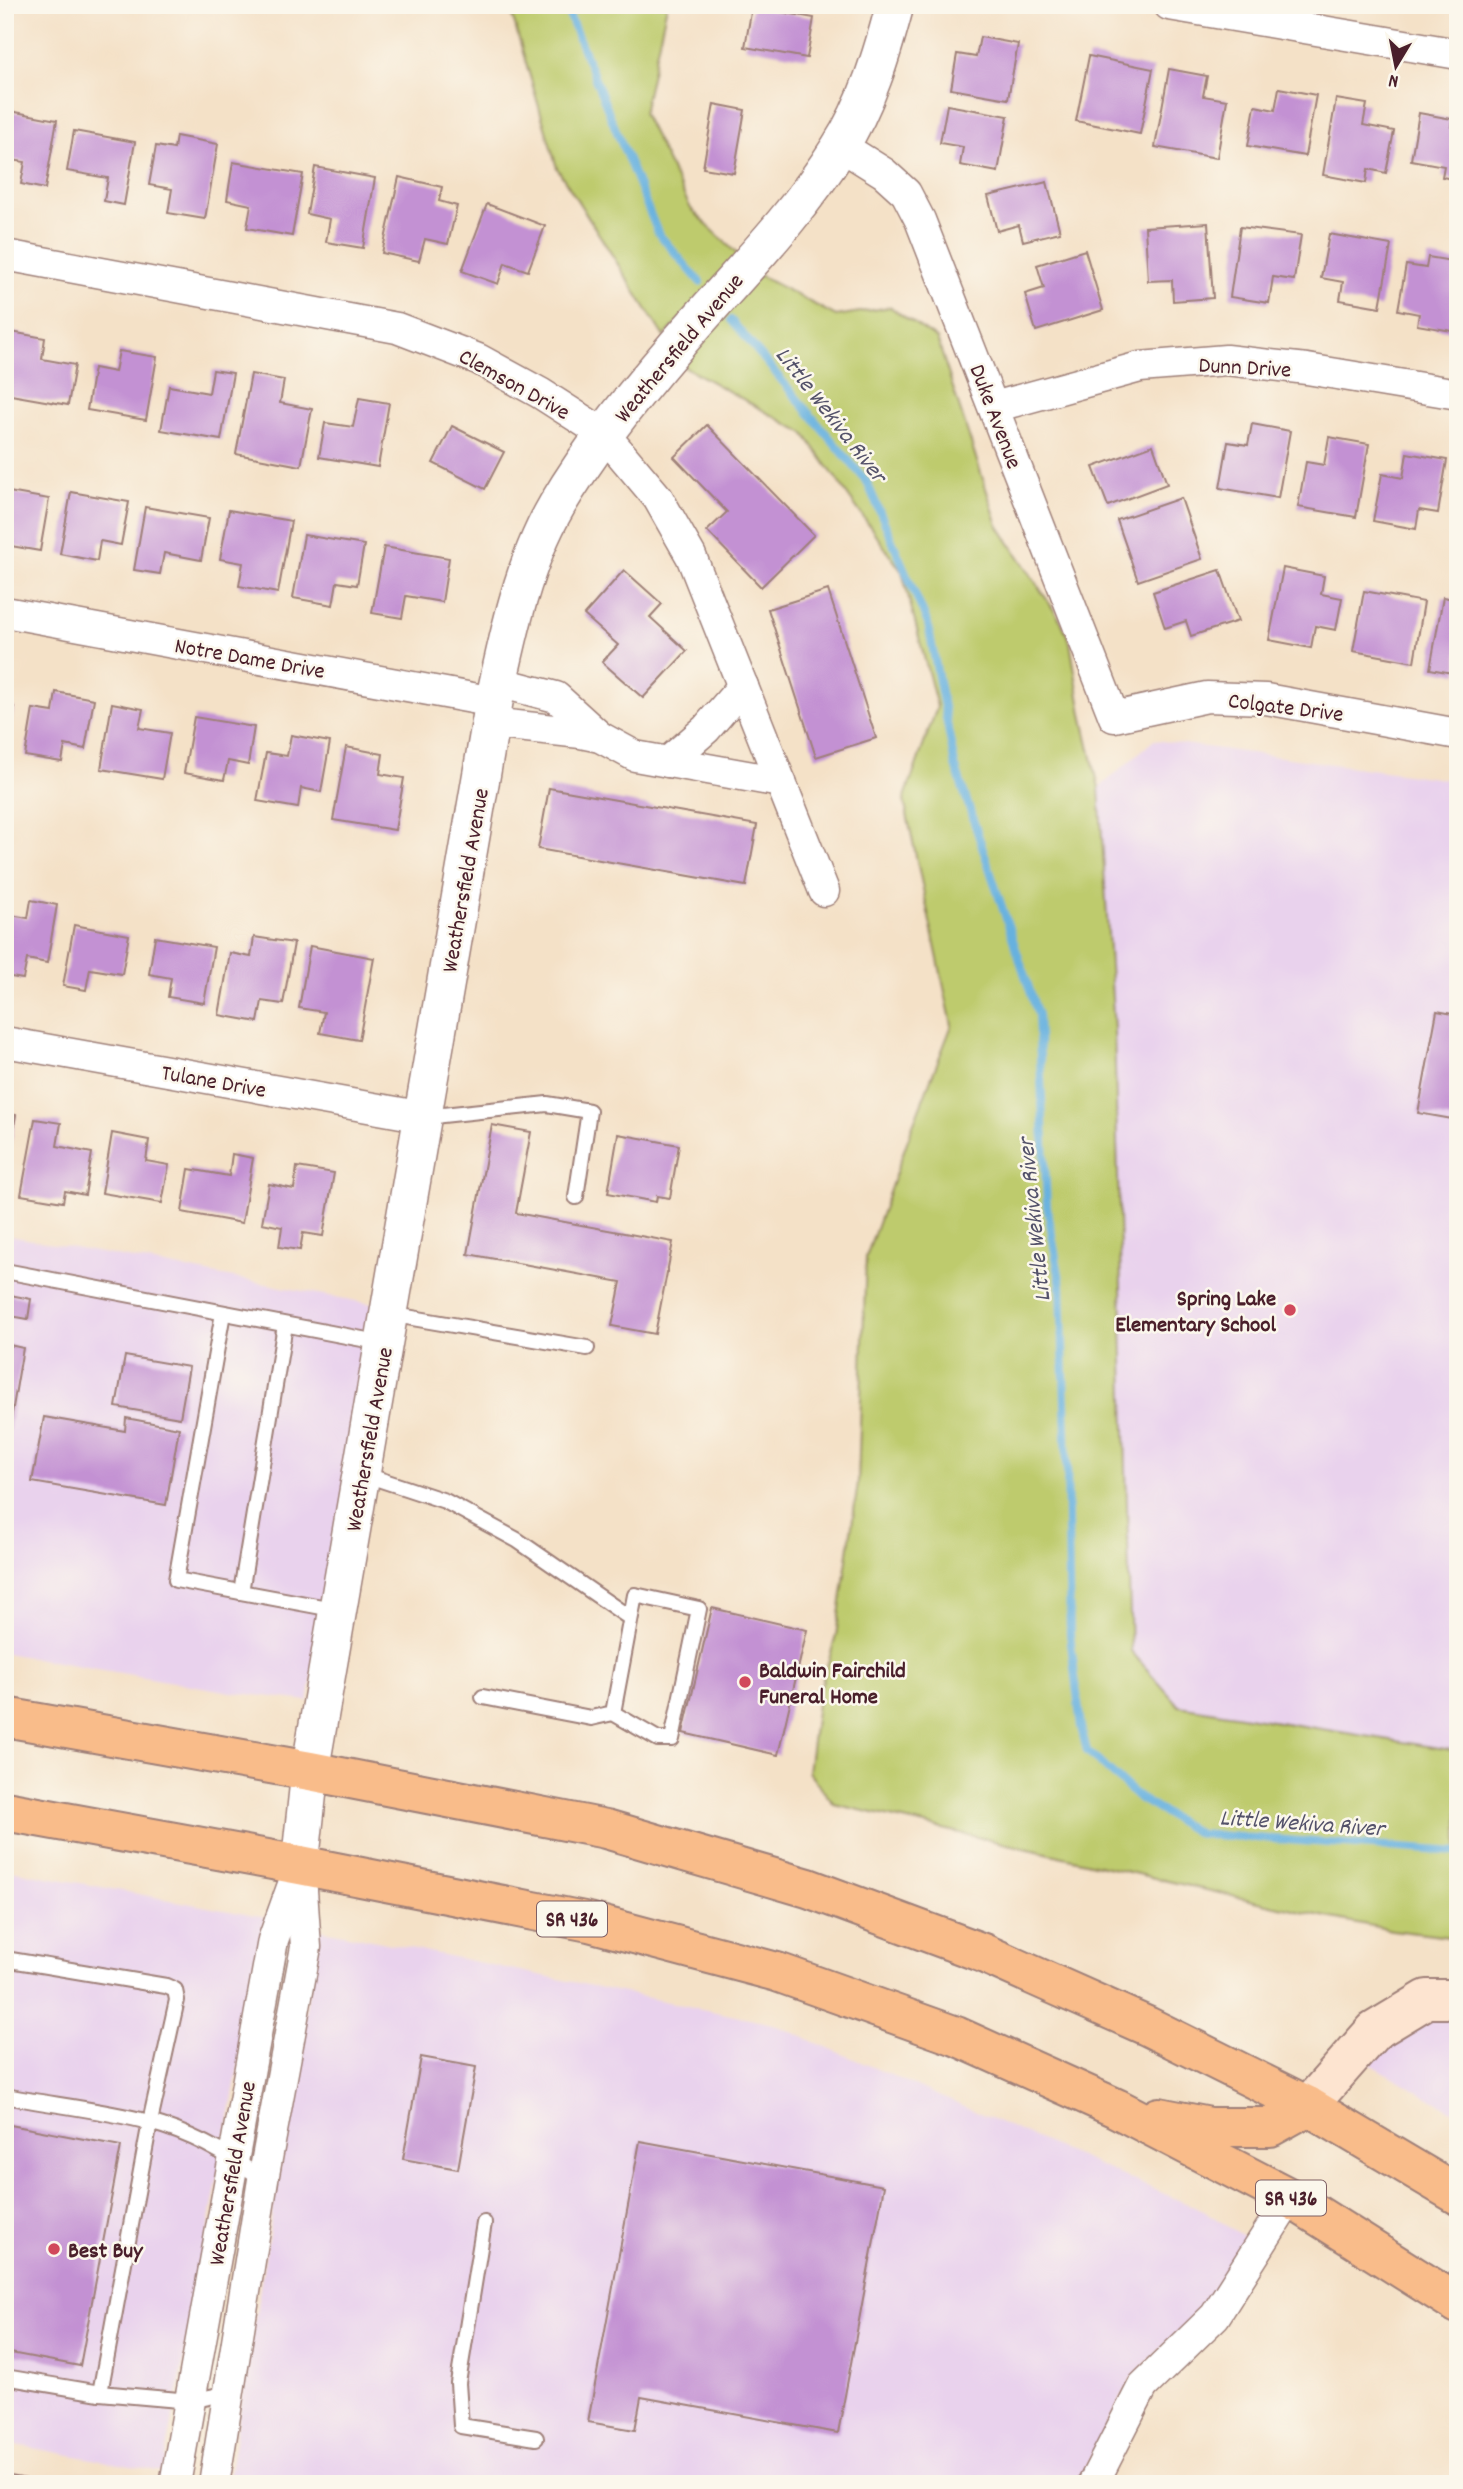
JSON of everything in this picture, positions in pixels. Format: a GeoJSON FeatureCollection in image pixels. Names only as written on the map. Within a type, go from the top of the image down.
{"type":"FeatureCollection","features":[{"type":"Feature","properties":{"kind":"main road"},"geometry":{"type":"LineString","coordinates":[[5,1717],[310,1771],[606,1829],[808,1888],[983,1953],[1147,2026],[1308,2106],[1458,2194]]}},
{"type":"Feature","properties":{"kind":"main road","name":"SR 436"},"geometry":{"type":"LineString","coordinates":[[5,1811],[589,1922],[777,1972],[956,2036],[1116,2108],[1290,2197],[1458,2304]]}},
{"type":"Feature","properties":{"kind":"main road"},"geometry":{"type":"LineString","coordinates":[[1116,2108],[1210,2127],[1270,2127],[1308,2106],[1374,2031],[1427,1999],[1458,1999]]}},
{"type":"Feature","properties":{"kind":"street","name":"Weathersfield Avenue"},"geometry":{"type":"LineString","coordinates":[[214,2484],[263,2180],[306,1947],[300,1865],[310,1771],[494,702],[512,623],[529,568],[556,507],[604,435],[673,348],[793,214],[841,146],[863,103],[884,48],[895,5]]}},
{"type":"Feature","properties":{"kind":"street"},"geometry":{"type":"LineString","coordinates":[[1169,5],[1458,54]]}},
{"type":"Feature","properties":{"kind":"street","name":"Duke Avenue"},"geometry":{"type":"LineString","coordinates":[[841,146],[884,173],[906,193],[920,220],[1114,717]]}},
{"type":"Feature","properties":{"kind":"street","name":"Clemson Drive"},"geometry":{"type":"LineString","coordinates":[[5,256],[397,328],[478,359],[540,393],[604,435],[658,498],[691,556],[824,891]]}},
{"type":"Feature","properties":{"kind":"street","name":"Dunn Drive"},"geometry":{"type":"LineString","coordinates":[[994,407],[1140,366],[1226,360],[1307,369],[1458,394]]}},
{"type":"Feature","properties":{"kind":"street","name":"Notre Dame Drive"},"geometry":{"type":"LineString","coordinates":[[5,612],[494,702],[553,728],[600,737]]}},
{"type":"Feature","properties":{"kind":"street"},"geometry":{"type":"LineString","coordinates":[[668,762],[706,729],[743,686]]}},
{"type":"Feature","properties":{"kind":"street","name":"Notre Dame Drive"},"geometry":{"type":"LineString","coordinates":[[494,702],[556,697],[600,737],[635,756],[781,782]]}},
{"type":"Feature","properties":{"kind":"street","name":"Colgate Drive"},"geometry":{"type":"LineString","coordinates":[[1114,717],[1207,697],[1266,699],[1458,734]]}},
{"type":"Feature","properties":{"kind":"street","name":"Tulane Drive"},"geometry":{"type":"LineString","coordinates":[[5,1042],[424,1117]]}},
{"type":"Feature","properties":{"kind":"street","name":"Weathersfield Avenue"},"geometry":{"type":"LineString","coordinates":[[175,2484],[273,1940],[300,1865]]}},
{"type":"Feature","properties":{"kind":"street"},"geometry":{"type":"LineString","coordinates":[[1093,2484],[1143,2386],[1215,2316],[1290,2197]]}},
{"type":"Feature","properties":{"kind":"lane"},"geometry":{"type":"LineString","coordinates":[[424,1117],[547,1104],[589,1111],[576,1197]]}},
{"type":"Feature","properties":{"kind":"lane"},"geometry":{"type":"LineString","coordinates":[[5,1271],[285,1325],[387,1329],[587,1348]]}},
{"type":"Feature","properties":{"kind":"lane"},"geometry":{"type":"LineString","coordinates":[[223,1312],[176,1580],[338,1610]]}},
{"type":"Feature","properties":{"kind":"lane"},"geometry":{"type":"LineString","coordinates":[[241,1592],[285,1325]]}},
{"type":"Feature","properties":{"kind":"lane"},"geometry":{"type":"LineString","coordinates":[[362,1474],[445,1501],[517,1540],[630,1618]]}},
{"type":"Feature","properties":{"kind":"lane"},"geometry":{"type":"LineString","coordinates":[[483,1697],[591,1718],[613,1713],[658,1739],[671,1739],[699,1609],[635,1595],[613,1713]]}},
{"type":"Feature","properties":{"kind":"lane"},"geometry":{"type":"LineString","coordinates":[[5,1959],[166,1986],[175,1990],[177,2000],[150,2122],[100,2393]]}},
{"type":"Feature","properties":{"kind":"lane"},"geometry":{"type":"LineString","coordinates":[[5,2096],[150,2122],[198,2140],[233,2158],[263,2180]]}},
{"type":"Feature","properties":{"kind":"lane"},"geometry":{"type":"LineString","coordinates":[[484,2223],[458,2383],[461,2426],[537,2438]]}},
{"type":"Feature","properties":{"kind":"lane"},"geometry":{"type":"LineString","coordinates":[[5,2377],[100,2393],[190,2401],[229,2393]]}},
{"type":"Feature","properties":{"kind":"shaded area","name":"Spring Lake Elementary School"},"geometry":{"type":"Polygon","coordinates":[[[1154,740],[1458,781],[1458,1751],[1179,1706],[1131,1651],[1114,1030],[1099,788],[1154,740]]]}},
{"type":"Feature","properties":{"kind":"shaded area"},"geometry":{"type":"Polygon","coordinates":[[[5,1235],[377,1305],[308,1701],[231,1692],[5,1653],[5,1235]]]}},
{"type":"Feature","properties":{"kind":"shaded area"},"geometry":{"type":"Polygon","coordinates":[[[5,1869],[266,1918],[163,2472],[5,2443],[5,1869]]]}},
{"type":"Feature","properties":{"kind":"shaded area"},"geometry":{"type":"Polygon","coordinates":[[[319,1929],[773,2024],[1206,2212],[1247,2239],[1205,2306],[1131,2378],[1077,2484],[228,2484],[319,1929]]]}},
{"type":"Feature","properties":{"kind":"shaded area"},"geometry":{"type":"Polygon","coordinates":[[[1430,2015],[1458,2015],[1458,2114],[1366,2062],[1382,2043],[1430,2015]]]}},
{"type":"Feature","properties":{"kind":"green space"},"geometry":{"type":"Polygon","coordinates":[[[509,5],[667,5],[643,113],[691,209],[738,255],[664,337],[557,168],[509,5]]]}},
{"type":"Feature","properties":{"kind":"green space"},"geometry":{"type":"Polygon","coordinates":[[[759,275],[836,316],[890,307],[937,339],[998,525],[1061,621],[1070,642],[1082,714],[1099,788],[1114,1030],[1131,1651],[1179,1706],[1458,1751],[1458,1938],[1392,1930],[1302,1912],[834,1804],[808,1772],[818,1696],[836,1636],[858,1483],[866,1257],[952,1025],[904,800],[937,707],[902,572],[804,433],[681,365],[759,275]]]}},
{"type":"Feature","properties":{"kind":"building"},"geometry":{"type":"Polygon","coordinates":[[[752,7],[814,18],[807,58],[745,47],[752,7]]]}},
{"type":"Feature","properties":{"kind":"building"},"geometry":{"type":"Polygon","coordinates":[[[980,37],[1018,44],[1008,99],[951,89],[957,54],[976,57],[980,37]]]}},
{"type":"Feature","properties":{"kind":"building"},"geometry":{"type":"Polygon","coordinates":[[[1089,56],[1153,69],[1140,134],[1076,121],[1089,56]]]}},
{"type":"Feature","properties":{"kind":"building"},"geometry":{"type":"Polygon","coordinates":[[[1169,69],[1207,76],[1203,96],[1227,100],[1217,158],[1155,147],[1169,69]]]}},
{"type":"Feature","properties":{"kind":"building"},"geometry":{"type":"Polygon","coordinates":[[[1279,88],[1316,95],[1305,156],[1248,146],[1255,106],[1275,110],[1279,88]]]}},
{"type":"Feature","properties":{"kind":"building"},"geometry":{"type":"Polygon","coordinates":[[[1336,99],[1367,104],[1363,125],[1394,131],[1386,173],[1368,169],[1366,183],[1323,175],[1336,99]]]}},
{"type":"Feature","properties":{"kind":"building"},"geometry":{"type":"Polygon","coordinates":[[[714,104],[745,110],[734,173],[703,168],[714,104]]]}},
{"type":"Feature","properties":{"kind":"building"},"geometry":{"type":"Polygon","coordinates":[[[947,105],[1008,116],[998,172],[960,165],[963,147],[940,143],[947,105]]]}},
{"type":"Feature","properties":{"kind":"building"},"geometry":{"type":"Polygon","coordinates":[[[5,110],[57,120],[45,189],[21,184],[25,162],[5,159],[5,110]]]}},
{"type":"Feature","properties":{"kind":"building"},"geometry":{"type":"Polygon","coordinates":[[[1419,113],[1452,119],[1451,127],[1458,128],[1458,180],[1442,177],[1444,166],[1411,160],[1419,113]]]}},
{"type":"Feature","properties":{"kind":"building"},"geometry":{"type":"Polygon","coordinates":[[[74,131],[135,142],[124,205],[104,201],[108,178],[67,171],[74,131]]]}},
{"type":"Feature","properties":{"kind":"building"},"geometry":{"type":"Polygon","coordinates":[[[176,136],[218,144],[205,219],[168,213],[172,189],[149,185],[156,146],[174,149],[176,136]]]}},
{"type":"Feature","properties":{"kind":"building"},"geometry":{"type":"Polygon","coordinates":[[[233,162],[303,174],[292,236],[247,228],[251,205],[227,200],[233,162]]]}},
{"type":"Feature","properties":{"kind":"building"},"geometry":{"type":"Polygon","coordinates":[[[315,167],[375,178],[363,248],[326,242],[330,219],[307,214],[315,167]]]}},
{"type":"Feature","properties":{"kind":"building"},"geometry":{"type":"Polygon","coordinates":[[[399,177],[442,187],[439,201],[457,206],[448,244],[425,239],[419,261],[382,253],[399,177]]]}},
{"type":"Feature","properties":{"kind":"building"},"geometry":{"type":"Polygon","coordinates":[[[1047,182],[1060,232],[1023,241],[1019,225],[997,231],[988,196],[1047,182]]]}},
{"type":"Feature","properties":{"kind":"building"},"geometry":{"type":"Polygon","coordinates":[[[487,204],[545,226],[528,271],[505,263],[498,284],[462,271],[487,204]]]}},
{"type":"Feature","properties":{"kind":"building"},"geometry":{"type":"Polygon","coordinates":[[[1208,223],[1213,298],[1173,301],[1172,280],[1148,281],[1145,227],[1208,223]]]}},
{"type":"Feature","properties":{"kind":"building"},"geometry":{"type":"Polygon","coordinates":[[[1240,227],[1301,235],[1294,280],[1273,277],[1269,303],[1230,297],[1240,227]]]}},
{"type":"Feature","properties":{"kind":"building"},"geometry":{"type":"Polygon","coordinates":[[[1329,234],[1391,245],[1380,307],[1340,300],[1343,282],[1321,278],[1329,234]]]}},
{"type":"Feature","properties":{"kind":"building"},"geometry":{"type":"Polygon","coordinates":[[[1085,250],[1103,310],[1036,331],[1025,294],[1044,288],[1037,265],[1085,250]]]}},
{"type":"Feature","properties":{"kind":"building"},"geometry":{"type":"Polygon","coordinates":[[[1428,257],[1458,262],[1458,332],[1417,325],[1419,314],[1398,310],[1406,265],[1426,268],[1428,257]]]}},
{"type":"Feature","properties":{"kind":"building"},"geometry":{"type":"Polygon","coordinates":[[[11,332],[45,338],[42,359],[75,365],[68,405],[5,394],[5,367],[11,332]]]}},
{"type":"Feature","properties":{"kind":"building"},"geometry":{"type":"Polygon","coordinates":[[[119,351],[157,357],[146,420],[87,410],[94,368],[115,372],[119,351]]]}},
{"type":"Feature","properties":{"kind":"building"},"geometry":{"type":"Polygon","coordinates":[[[213,370],[233,373],[221,440],[161,430],[169,386],[209,393],[213,370]]]}},
{"type":"Feature","properties":{"kind":"building"},"geometry":{"type":"Polygon","coordinates":[[[251,374],[284,380],[280,403],[312,409],[301,466],[236,454],[251,374]]]}},
{"type":"Feature","properties":{"kind":"building"},"geometry":{"type":"Polygon","coordinates":[[[359,398],[389,403],[378,467],[319,457],[325,423],[353,427],[359,398]]]}},
{"type":"Feature","properties":{"kind":"building"},"geometry":{"type":"Polygon","coordinates":[[[1252,424],[1290,431],[1278,498],[1220,488],[1228,442],[1248,445],[1252,424]]]}},
{"type":"Feature","properties":{"kind":"building"},"geometry":{"type":"Polygon","coordinates":[[[707,425],[814,535],[761,587],[707,531],[727,512],[674,457],[707,425]]]}},
{"type":"Feature","properties":{"kind":"building"},"geometry":{"type":"Polygon","coordinates":[[[452,426],[504,452],[485,489],[433,463],[452,426]]]}},
{"type":"Feature","properties":{"kind":"building"},"geometry":{"type":"Polygon","coordinates":[[[1329,437],[1369,444],[1356,517],[1298,507],[1306,462],[1324,465],[1329,437]]]}},
{"type":"Feature","properties":{"kind":"building"},"geometry":{"type":"Polygon","coordinates":[[[1153,445],[1167,484],[1108,506],[1093,467],[1153,445]]]}},
{"type":"Feature","properties":{"kind":"building"},"geometry":{"type":"Polygon","coordinates":[[[1407,453],[1447,460],[1438,513],[1419,510],[1416,529],[1373,521],[1382,474],[1403,478],[1407,453]]]}},
{"type":"Feature","properties":{"kind":"building"},"geometry":{"type":"Polygon","coordinates":[[[71,492],[129,502],[121,545],[100,541],[97,561],[60,554],[71,492]]]}},
{"type":"Feature","properties":{"kind":"building"},"geometry":{"type":"Polygon","coordinates":[[[5,493],[49,499],[40,551],[5,545],[5,493]]]}},
{"type":"Feature","properties":{"kind":"building"},"geometry":{"type":"Polygon","coordinates":[[[1181,498],[1202,559],[1138,581],[1117,520],[1181,498]]]}},
{"type":"Feature","properties":{"kind":"building"},"geometry":{"type":"Polygon","coordinates":[[[145,507],[209,518],[201,560],[164,553],[160,574],[134,570],[145,507]]]}},
{"type":"Feature","properties":{"kind":"building"},"geometry":{"type":"Polygon","coordinates":[[[229,510],[291,521],[278,593],[239,586],[243,563],[220,559],[229,510]]]}},
{"type":"Feature","properties":{"kind":"building"},"geometry":{"type":"Polygon","coordinates":[[[304,535],[364,545],[357,585],[337,582],[333,605],[293,598],[304,535]]]}},
{"type":"Feature","properties":{"kind":"building"},"geometry":{"type":"Polygon","coordinates":[[[384,547],[449,558],[442,602],[406,596],[402,618],[372,613],[384,547]]]}},
{"type":"Feature","properties":{"kind":"building"},"geometry":{"type":"Polygon","coordinates":[[[1283,568],[1324,576],[1321,594],[1342,598],[1336,630],[1315,626],[1311,648],[1269,640],[1283,568]]]}},
{"type":"Feature","properties":{"kind":"building"},"geometry":{"type":"Polygon","coordinates":[[[624,570],[662,604],[650,617],[687,651],[643,698],[602,662],[618,645],[584,615],[624,570]]]}},
{"type":"Feature","properties":{"kind":"building"},"geometry":{"type":"Polygon","coordinates":[[[1220,570],[1238,621],[1191,636],[1186,621],[1165,628],[1153,592],[1220,570]]]}},
{"type":"Feature","properties":{"kind":"building"},"geometry":{"type":"Polygon","coordinates":[[[828,590],[876,738],[816,757],[768,609],[828,590]]]}},
{"type":"Feature","properties":{"kind":"building"},"geometry":{"type":"Polygon","coordinates":[[[1364,591],[1424,602],[1414,662],[1353,651],[1364,591]]]}},
{"type":"Feature","properties":{"kind":"building"},"geometry":{"type":"Polygon","coordinates":[[[1443,597],[1458,600],[1458,674],[1430,669],[1443,597]]]}},
{"type":"Feature","properties":{"kind":"building"},"geometry":{"type":"Polygon","coordinates":[[[56,692],[94,699],[85,749],[65,745],[62,762],[25,756],[33,709],[53,712],[56,692]]]}},
{"type":"Feature","properties":{"kind":"building"},"geometry":{"type":"Polygon","coordinates":[[[112,703],[143,709],[139,728],[170,733],[162,779],[101,769],[112,703]]]}},
{"type":"Feature","properties":{"kind":"building"},"geometry":{"type":"Polygon","coordinates":[[[5,706],[14,707],[7,747],[5,747],[5,706]]]}},
{"type":"Feature","properties":{"kind":"building"},"geometry":{"type":"Polygon","coordinates":[[[194,717],[254,727],[248,765],[228,761],[224,780],[184,773],[194,717]]]}},
{"type":"Feature","properties":{"kind":"building"},"geometry":{"type":"Polygon","coordinates":[[[291,735],[330,742],[321,792],[301,788],[298,808],[257,801],[266,753],[287,756],[291,735]]]}},
{"type":"Feature","properties":{"kind":"building"},"geometry":{"type":"Polygon","coordinates":[[[346,747],[383,754],[380,774],[404,778],[395,830],[333,820],[346,747]]]}},
{"type":"Feature","properties":{"kind":"building"},"geometry":{"type":"Polygon","coordinates":[[[549,788],[757,825],[746,886],[538,849],[549,788]]]}},
{"type":"Feature","properties":{"kind":"building"},"geometry":{"type":"Polygon","coordinates":[[[31,900],[57,905],[47,963],[27,959],[23,979],[5,976],[5,914],[28,918],[31,900]]]}},
{"type":"Feature","properties":{"kind":"building"},"geometry":{"type":"Polygon","coordinates":[[[74,925],[129,935],[122,974],[90,969],[86,990],[63,986],[74,925]]]}},
{"type":"Feature","properties":{"kind":"building"},"geometry":{"type":"Polygon","coordinates":[[[155,937],[214,947],[204,1003],[168,997],[171,978],[149,974],[155,937]]]}},
{"type":"Feature","properties":{"kind":"building"},"geometry":{"type":"Polygon","coordinates":[[[254,937],[294,943],[283,1004],[262,1001],[258,1022],[219,1015],[230,953],[251,957],[254,937]]]}},
{"type":"Feature","properties":{"kind":"building"},"geometry":{"type":"Polygon","coordinates":[[[310,946],[374,958],[359,1040],[320,1033],[324,1012],[299,1008],[310,946]]]}},
{"type":"Feature","properties":{"kind":"building"},"geometry":{"type":"Polygon","coordinates":[[[1437,1011],[1458,1015],[1458,1120],[1418,1113],[1437,1011]]]}},
{"type":"Feature","properties":{"kind":"building"},"geometry":{"type":"Polygon","coordinates":[[[5,1113],[16,1115],[7,1165],[5,1165],[5,1113]]]}},
{"type":"Feature","properties":{"kind":"building"},"geometry":{"type":"Polygon","coordinates":[[[35,1119],[61,1123],[57,1146],[92,1153],[85,1195],[65,1191],[63,1202],[21,1195],[35,1119]]]}},
{"type":"Feature","properties":{"kind":"building"},"geometry":{"type":"Polygon","coordinates":[[[492,1125],[531,1132],[516,1213],[673,1242],[655,1334],[612,1326],[621,1282],[468,1254],[492,1125]]]}},
{"type":"Feature","properties":{"kind":"building"},"geometry":{"type":"Polygon","coordinates":[[[112,1133],[149,1140],[146,1161],[169,1165],[162,1203],[102,1193],[112,1133]]]}},
{"type":"Feature","properties":{"kind":"building"},"geometry":{"type":"Polygon","coordinates":[[[618,1134],[679,1145],[670,1198],[657,1196],[656,1202],[608,1193],[618,1134]]]}},
{"type":"Feature","properties":{"kind":"building"},"geometry":{"type":"Polygon","coordinates":[[[232,1154],[253,1158],[242,1223],[182,1212],[189,1169],[229,1176],[232,1154]]]}},
{"type":"Feature","properties":{"kind":"building"},"geometry":{"type":"Polygon","coordinates":[[[297,1167],[334,1173],[323,1236],[303,1233],[300,1250],[279,1247],[282,1227],[262,1223],[269,1184],[294,1189],[297,1167]]]}},
{"type":"Feature","properties":{"kind":"building"},"geometry":{"type":"Polygon","coordinates":[[[5,1294],[31,1299],[28,1319],[5,1315],[5,1294]]]}},
{"type":"Feature","properties":{"kind":"building"},"geometry":{"type":"Polygon","coordinates":[[[5,1344],[23,1348],[7,1443],[5,1443],[5,1344]]]}},
{"type":"Feature","properties":{"kind":"building"},"geometry":{"type":"Polygon","coordinates":[[[125,1356],[189,1367],[180,1418],[116,1407],[125,1356]]]}},
{"type":"Feature","properties":{"kind":"building"},"geometry":{"type":"Polygon","coordinates":[[[44,1417],[125,1431],[126,1418],[179,1428],[166,1505],[32,1482],[44,1417]]]}},
{"type":"Feature","properties":{"kind":"building","name":"Baldwin Fairchild Funeral Home"},"geometry":{"type":"Polygon","coordinates":[[[712,1608],[807,1630],[778,1755],[683,1733],[712,1608]]]}},
{"type":"Feature","properties":{"kind":"building"},"geometry":{"type":"Polygon","coordinates":[[[421,2057],[476,2067],[458,2169],[403,2159],[421,2057]]]}},
{"type":"Feature","properties":{"kind":"building","name":"Best Buy"},"geometry":{"type":"Polygon","coordinates":[[[5,2124],[121,2146],[80,2366],[5,2352],[5,2124]]]}},
{"type":"Feature","properties":{"kind":"building"},"geometry":{"type":"Polygon","coordinates":[[[640,2141],[884,2186],[838,2433],[641,2397],[635,2430],[588,2422],[640,2141]]]}},
{"type":"Feature","properties":{"kind":"building"},"geometry":{"type":"Polygon","coordinates":[[[5,2475],[44,2482],[44,2484],[5,2484],[5,2475]]]}},
{"type":"Feature","properties":{"kind":"waterway","name":"Little Wekiva River"},"geometry":{"type":"LineString","coordinates":[[565,5],[658,233],[700,282]]}},
{"type":"Feature","properties":{"kind":"waterway","name":"Little Wekiva River"},"geometry":{"type":"LineString","coordinates":[[731,320],[867,482],[928,624],[955,765],[1038,1015],[1047,1206],[1061,1286],[1070,1634],[1081,1727],[1087,1751],[1139,1798],[1199,1834],[1458,1852]]}},
{"type":"Feature","properties":{"kind":"place","name":"Spring Lake Elementary School"},"geometry":{"type":"Point","coordinates":[1290,1310]}},
{"type":"Feature","properties":{"kind":"place","name":"Baldwin Fairchild Funeral Home"},"geometry":{"type":"Point","coordinates":[745,1682]}},
{"type":"Feature","properties":{"kind":"place","name":"Best Buy"},"geometry":{"type":"Point","coordinates":[54,2249]}}]}
